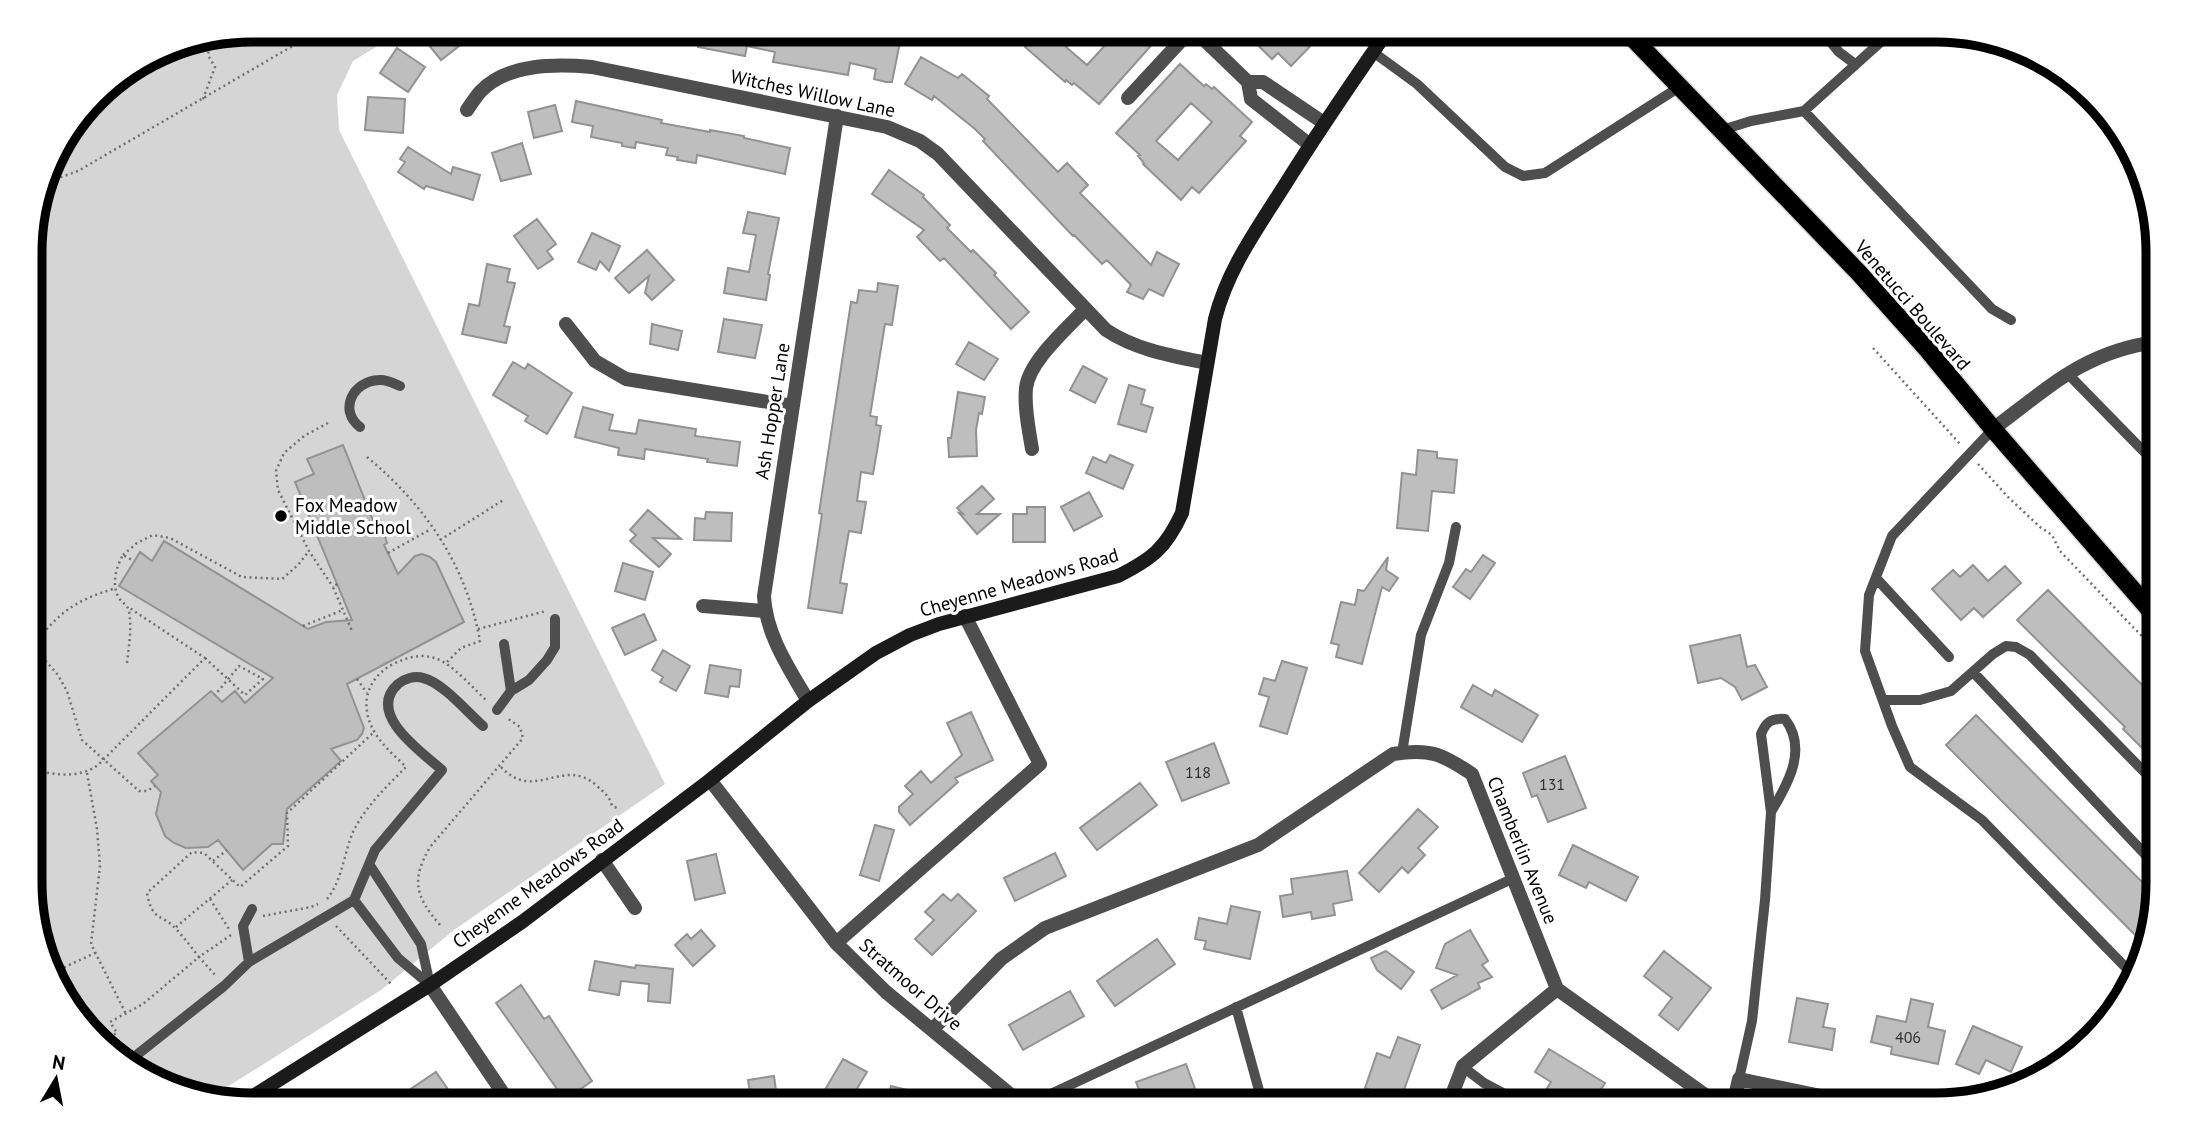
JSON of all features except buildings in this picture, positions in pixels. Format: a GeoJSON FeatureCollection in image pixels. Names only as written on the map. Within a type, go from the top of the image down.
{"type":"FeatureCollection","features":[{"type":"Feature","properties":{"kind":"main road","name":"Cheyenne Meadows Road"},"geometry":{"type":"LineString","coordinates":[[258,1093],[430,985],[522,922],[710,780],[808,701],[876,653],[910,635],[939,624],[1118,576],[1139,566],[1159,550],[1172,534],[1182,513],[1221,296],[1244,248],[1324,123],[1381,42]]}},
{"type":"Feature","properties":{"kind":"main road","name":"Venetucci Boulevard"},"geometry":{"type":"LineString","coordinates":[[1637,42],[1859,273],[2146,605]]}},
{"type":"Feature","properties":{"kind":"street"},"geometry":{"type":"LineString","coordinates":[[1128,98],[1182,42]]}},
{"type":"Feature","properties":{"kind":"street"},"geometry":{"type":"LineString","coordinates":[[1206,42],[1248,82],[1251,99],[1310,145]]}},
{"type":"Feature","properties":{"kind":"street","name":"Witches Willow Lane"},"geometry":{"type":"LineString","coordinates":[[467,110],[482,91],[498,79],[540,66],[567,65],[592,67],[887,127],[920,141],[938,154],[1106,330],[1122,341],[1170,356],[1207,363]]}},
{"type":"Feature","properties":{"kind":"street"},"geometry":{"type":"LineString","coordinates":[[1248,82],[1263,82],[1324,123]]}},
{"type":"Feature","properties":{"kind":"street","name":"Ash Hopper Lane"},"geometry":{"type":"LineString","coordinates":[[808,701],[769,629],[765,611],[766,577],[837,117]]}},
{"type":"Feature","properties":{"kind":"street"},"geometry":{"type":"LineString","coordinates":[[1032,449],[1026,403],[1029,376],[1085,309]]}},
{"type":"Feature","properties":{"kind":"street"},"geometry":{"type":"LineString","coordinates":[[566,324],[595,361],[626,379],[793,406]]}},
{"type":"Feature","properties":{"kind":"street"},"geometry":{"type":"LineString","coordinates":[[1993,429],[2067,373],[2111,351],[2146,343]]}},
{"type":"Feature","properties":{"kind":"street"},"geometry":{"type":"LineString","coordinates":[[704,606],[765,611]]}},
{"type":"Feature","properties":{"kind":"street"},"geometry":{"type":"LineString","coordinates":[[836,943],[1040,764],[965,616]]}},
{"type":"Feature","properties":{"kind":"street","name":"Chamberlin Avenue"},"geometry":{"type":"LineString","coordinates":[[1402,752],[1419,750],[1446,757],[1472,774],[1557,989]]}},
{"type":"Feature","properties":{"kind":"street"},"geometry":{"type":"LineString","coordinates":[[933,1029],[1001,959],[1045,928],[1258,845],[1393,754],[1402,752]]}},
{"type":"Feature","properties":{"kind":"street","name":"Stratmoor Drive"},"geometry":{"type":"LineString","coordinates":[[710,780],[836,943],[886,992],[1010,1093]]}},
{"type":"Feature","properties":{"kind":"street"},"geometry":{"type":"LineString","coordinates":[[602,860],[635,908]]}},
{"type":"Feature","properties":{"kind":"street"},"geometry":{"type":"LineString","coordinates":[[430,985],[503,1093]]}},
{"type":"Feature","properties":{"kind":"street"},"geometry":{"type":"LineString","coordinates":[[1453,1093],[1463,1068],[1557,989],[1702,1093]]}},
{"type":"Feature","properties":{"kind":"street"},"geometry":{"type":"LineString","coordinates":[[1735,1093],[1738,1079],[1806,1093]]}},
{"type":"Feature","properties":{"kind":"lane"},"geometry":{"type":"LineString","coordinates":[[1831,42],[1855,64]]}},
{"type":"Feature","properties":{"kind":"lane"},"geometry":{"type":"LineString","coordinates":[[1722,130],[1751,121],[1804,111],[1880,42]]}},
{"type":"Feature","properties":{"kind":"lane"},"geometry":{"type":"LineString","coordinates":[[1373,52],[1417,84],[1505,167],[1523,176],[1545,173],[1681,86]]}},
{"type":"Feature","properties":{"kind":"lane"},"geometry":{"type":"LineString","coordinates":[[1804,111],[1992,309],[2011,320]]}},
{"type":"Feature","properties":{"kind":"lane"},"geometry":{"type":"LineString","coordinates":[[2067,373],[2146,455]]}},
{"type":"Feature","properties":{"kind":"lane"},"geometry":{"type":"LineString","coordinates":[[360,427],[349,413],[349,404],[360,385],[382,379],[400,386]]}},
{"type":"Feature","properties":{"kind":"lane"},"geometry":{"type":"LineString","coordinates":[[1993,429],[1892,536],[1869,595],[1865,651],[1910,766],[1982,820],[2127,969]]}},
{"type":"Feature","properties":{"kind":"lane"},"geometry":{"type":"LineString","coordinates":[[1402,752],[1421,635],[1449,563],[1456,527]]}},
{"type":"Feature","properties":{"kind":"lane"},"geometry":{"type":"LineString","coordinates":[[1876,578],[1949,657]]}},
{"type":"Feature","properties":{"kind":"lane"},"geometry":{"type":"LineString","coordinates":[[497,710],[511,691],[529,680],[555,647],[554,614]]}},
{"type":"Feature","properties":{"kind":"lane"},"geometry":{"type":"LineString","coordinates":[[504,644],[511,691]]}},
{"type":"Feature","properties":{"kind":"lane"},"geometry":{"type":"LineString","coordinates":[[1883,700],[1920,700],[1951,691],[2006,646],[2016,647],[2030,655],[2146,774]]}},
{"type":"Feature","properties":{"kind":"lane"},"geometry":{"type":"LineString","coordinates":[[1973,672],[2146,855]]}},
{"type":"Feature","properties":{"kind":"lane"},"geometry":{"type":"LineString","coordinates":[[134,1057],[224,986],[249,962],[354,900],[375,850],[442,770],[400,733],[392,722],[388,712],[393,690],[399,682],[423,677],[437,685],[483,726]]}},
{"type":"Feature","properties":{"kind":"lane"},"geometry":{"type":"LineString","coordinates":[[1738,1079],[1752,1021],[1771,812],[1761,734],[1765,723],[1774,718],[1785,719],[1792,729],[1796,748],[1793,768],[1785,789],[1771,812]]}},
{"type":"Feature","properties":{"kind":"lane"},"geometry":{"type":"LineString","coordinates":[[369,864],[421,944],[430,985]]}},
{"type":"Feature","properties":{"kind":"lane"},"geometry":{"type":"LineString","coordinates":[[1051,1093],[1514,878]]}},
{"type":"Feature","properties":{"kind":"lane"},"geometry":{"type":"LineString","coordinates":[[354,900],[398,958],[430,985]]}},
{"type":"Feature","properties":{"kind":"lane"},"geometry":{"type":"LineString","coordinates":[[249,962],[243,926],[252,909]]}},
{"type":"Feature","properties":{"kind":"lane"},"geometry":{"type":"LineString","coordinates":[[1236,1007],[1260,1093]]}},
{"type":"Feature","properties":{"kind":"lane"},"geometry":{"type":"LineString","coordinates":[[1463,1068],[1503,1093]]}},
{"type":"Feature","properties":{"kind":"path"},"geometry":{"type":"LineString","coordinates":[[56,179],[78,171],[299,42]]}},
{"type":"Feature","properties":{"kind":"path"},"geometry":{"type":"LineString","coordinates":[[203,99],[215,67],[208,55],[209,47]]}},
{"type":"Feature","properties":{"kind":"path"},"geometry":{"type":"LineString","coordinates":[[1873,348],[2008,497],[2052,536],[2060,551],[2146,641]]}},
{"type":"Feature","properties":{"kind":"path"},"geometry":{"type":"LineString","coordinates":[[328,423],[304,436],[284,453],[276,471],[278,490],[309,551],[332,587],[352,631]]}},
{"type":"Feature","properties":{"kind":"path"},"geometry":{"type":"LineString","coordinates":[[367,457],[393,478],[415,503],[454,562],[466,586],[480,641],[461,648],[446,664]]}},
{"type":"Feature","properties":{"kind":"path"},"geometry":{"type":"LineString","coordinates":[[440,540],[505,499]]}},
{"type":"Feature","properties":{"kind":"path"},"geometry":{"type":"LineString","coordinates":[[388,553],[432,528]]}},
{"type":"Feature","properties":{"kind":"path"},"geometry":{"type":"LineString","coordinates":[[215,695],[228,680],[239,666],[263,679],[245,695],[228,680],[205,658],[128,607],[118,597],[114,579],[117,564],[137,543],[153,535],[170,538],[242,578],[282,579],[309,551]]}},
{"type":"Feature","properties":{"kind":"path"},"geometry":{"type":"LineString","coordinates":[[123,555],[134,561]]}},
{"type":"Feature","properties":{"kind":"path"},"geometry":{"type":"LineString","coordinates":[[332,587],[337,584]]}},
{"type":"Feature","properties":{"kind":"path"},"geometry":{"type":"LineString","coordinates":[[42,634],[67,608],[116,588]]}},
{"type":"Feature","properties":{"kind":"path"},"geometry":{"type":"LineString","coordinates":[[127,663],[131,628],[128,607]]}},
{"type":"Feature","properties":{"kind":"path"},"geometry":{"type":"LineString","coordinates":[[303,626],[343,610]]}},
{"type":"Feature","properties":{"kind":"path"},"geometry":{"type":"LineString","coordinates":[[478,629],[554,614]]}},
{"type":"Feature","properties":{"kind":"path"},"geometry":{"type":"LineString","coordinates":[[243,926],[259,917],[311,908],[325,901],[336,886],[355,829],[386,788],[406,767],[374,732],[367,711],[367,693],[373,679],[387,667],[407,657],[424,655],[440,659],[446,664],[520,727],[523,738],[430,846],[420,865],[417,882],[421,897],[440,925]]}},
{"type":"Feature","properties":{"kind":"path"},"geometry":{"type":"LineString","coordinates":[[42,657],[58,675],[66,691],[82,740],[139,791],[147,791],[155,786]]}},
{"type":"Feature","properties":{"kind":"path"},"geometry":{"type":"LineString","coordinates":[[42,770],[64,774],[87,773],[205,658]]}},
{"type":"Feature","properties":{"kind":"path"},"geometry":{"type":"LineString","coordinates":[[357,679],[367,693]]}},
{"type":"Feature","properties":{"kind":"path"},"geometry":{"type":"LineString","coordinates":[[224,986],[175,928],[160,919],[150,907],[148,893],[192,852],[204,853],[240,887],[288,846],[287,813],[374,732]]}},
{"type":"Feature","properties":{"kind":"path"},"geometry":{"type":"LineString","coordinates":[[500,766],[516,780],[535,782],[565,775],[584,776],[606,793],[612,806],[620,809]]}},
{"type":"Feature","properties":{"kind":"path"},"geometry":{"type":"LineString","coordinates":[[87,773],[97,829],[100,866],[91,944],[126,1014]]}},
{"type":"Feature","properties":{"kind":"path"},"geometry":{"type":"LineString","coordinates":[[213,861],[227,850]]}},
{"type":"Feature","properties":{"kind":"path"},"geometry":{"type":"LineString","coordinates":[[175,928],[232,880]]}},
{"type":"Feature","properties":{"kind":"path"},"geometry":{"type":"LineString","coordinates":[[109,1036],[117,1032],[110,1022],[143,1004],[232,933],[209,900]]}},
{"type":"Feature","properties":{"kind":"path"},"geometry":{"type":"LineString","coordinates":[[325,901],[333,913],[336,927],[392,985]]}},
{"type":"Feature","properties":{"kind":"path"},"geometry":{"type":"LineString","coordinates":[[61,969],[95,953]]}},
{"type":"Feature","properties":{"kind":"shaded area","name":"Fox Meadow Middle School"},"geometry":{"type":"Polygon","coordinates":[[[384,42],[353,61],[337,95],[339,130],[665,784],[454,930],[381,990],[222,1090],[198,1086],[172,1077],[135,1058],[94,1021],[77,1000],[58,963],[44,910],[42,238],[46,211],[58,172],[70,147],[85,124],[114,94],[135,77],[172,58],[225,44],[384,42]]]}},
{"type":"Feature","properties":{"kind":"place","name":"Fox Meadow Middle School"},"geometry":{"type":"Point","coordinates":[281,516]}}]}
